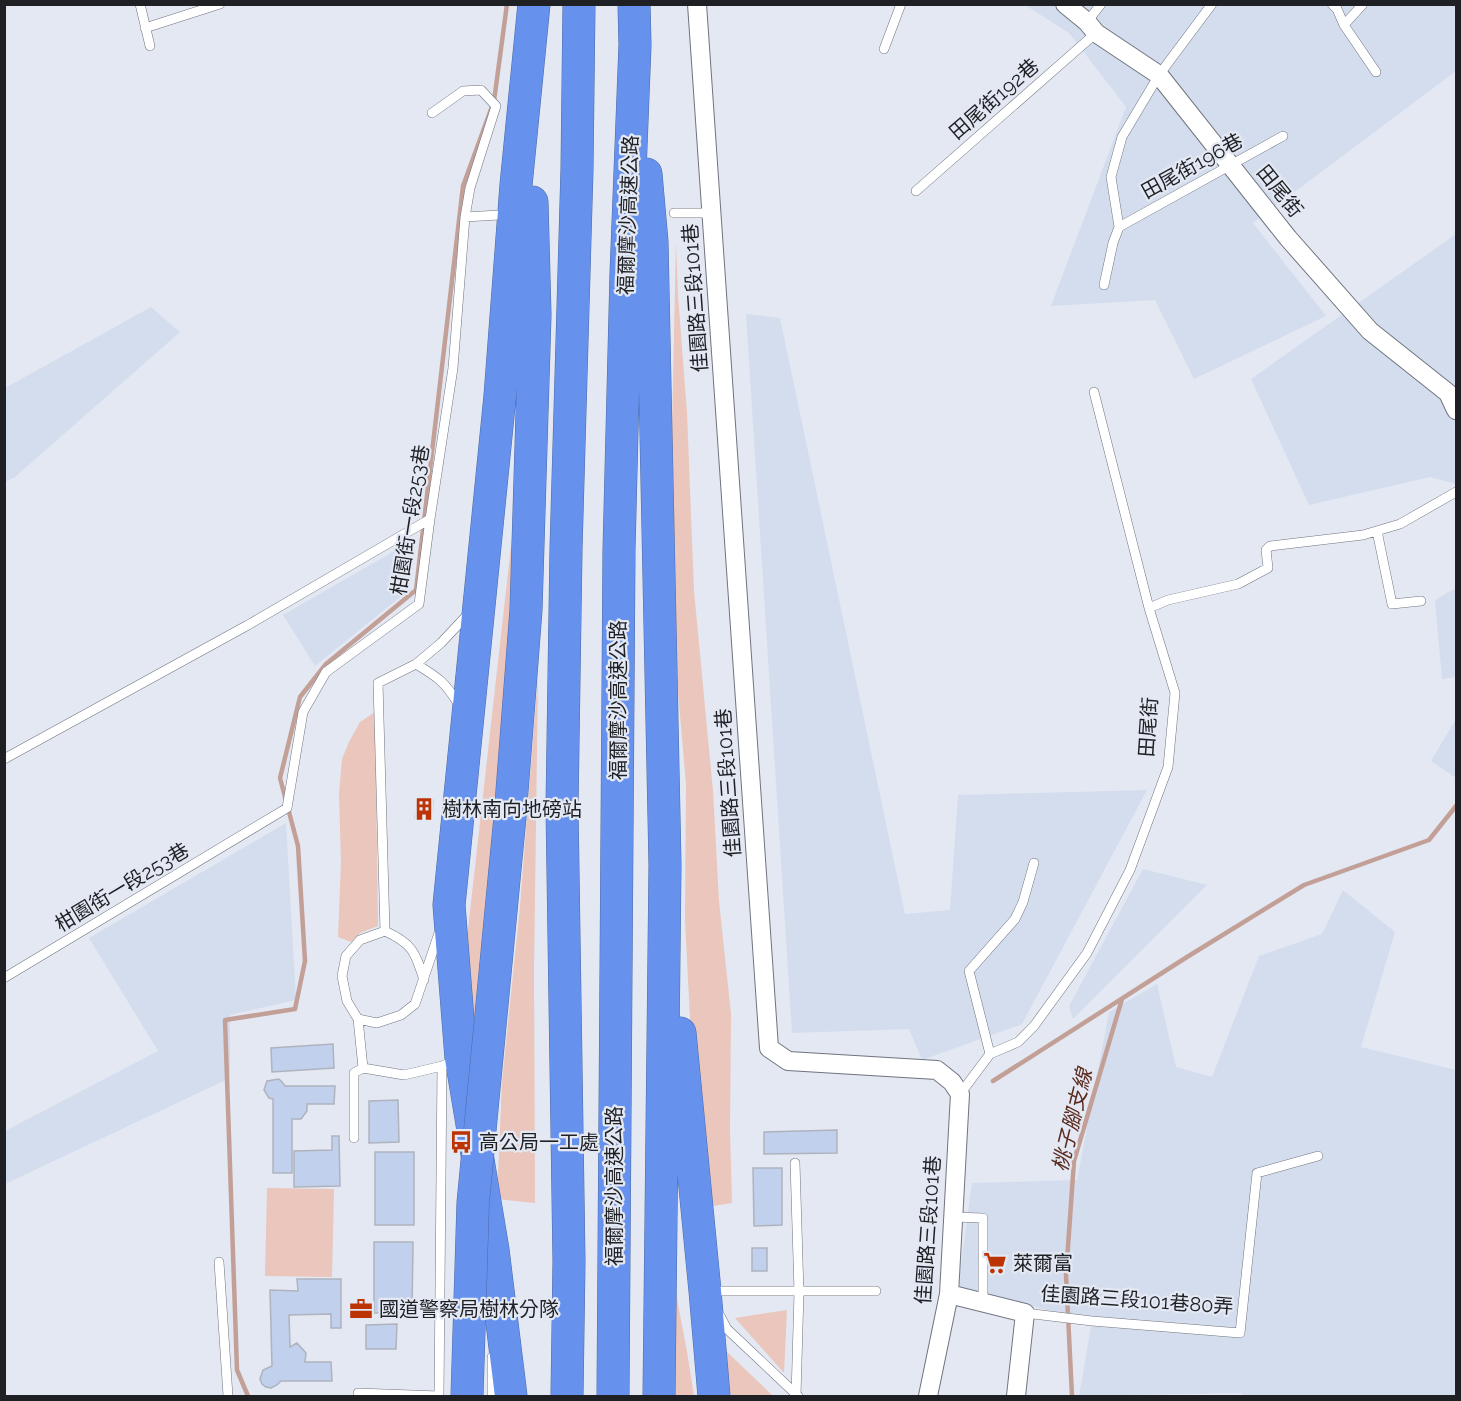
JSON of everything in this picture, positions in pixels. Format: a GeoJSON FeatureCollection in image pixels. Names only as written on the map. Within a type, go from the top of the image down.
{"type":"FeatureCollection","features":[{"type":"Feature","properties":{"kind":"highway"},"geometry":{"type":"LineString","coordinates":[[567,1396],[569,1261],[562,807],[579,4]]}},
{"type":"Feature","properties":{"kind":"highway","name":"福爾摩沙高速公路"},"geometry":{"type":"LineString","coordinates":[[613,1396],[619,539],[635,45],[634,4]]}},
{"type":"Feature","properties":{"kind":"highway"},"geometry":{"type":"LineString","coordinates":[[512,1396],[493,1250],[452,1062],[448,905],[500,396],[516,185],[534,11]]}},
{"type":"Feature","properties":{"kind":"highway"},"geometry":{"type":"LineString","coordinates":[[467,1396],[473,1203],[510,817],[526,610],[535,327],[531,171],[534,11]]}},
{"type":"Feature","properties":{"kind":"highway"},"geometry":{"type":"LineString","coordinates":[[635,45],[652,242],[665,865],[659,1396]]}},
{"type":"Feature","properties":{"kind":"highway"},"geometry":{"type":"LineString","coordinates":[[665,865],[714,1396]]}},
{"type":"Feature","properties":{"kind":"street","name":"佳園路三段101巷"},"geometry":{"type":"LineString","coordinates":[[697,4],[769,1048],[788,1061],[937,1070],[952,1082],[960,1094],[949,1294],[928,1396]]}},
{"type":"Feature","properties":{"kind":"street","name":"田尾街"},"geometry":{"type":"LineString","coordinates":[[1065,4],[1092,27],[1159,75],[1288,238],[1370,331],[1448,393],[1456,411]]}},
{"type":"Feature","properties":{"kind":"street","name":"佳園路三段101巷80弄"},"geometry":{"type":"LineString","coordinates":[[949,1294],[1025,1313],[1016,1396]]}},
{"type":"Feature","properties":{"kind":"lane"},"geometry":{"type":"LineString","coordinates":[[140,4],[150,46]]}},
{"type":"Feature","properties":{"kind":"lane"},"geometry":{"type":"LineString","coordinates":[[146,28],[220,4]]}},
{"type":"Feature","properties":{"kind":"lane"},"geometry":{"type":"LineString","coordinates":[[884,49],[901,4]]}},
{"type":"Feature","properties":{"kind":"lane","name":"田尾街192巷"},"geometry":{"type":"LineString","coordinates":[[916,191],[1092,27],[1101,4]]}},
{"type":"Feature","properties":{"kind":"lane"},"geometry":{"type":"LineString","coordinates":[[1104,285],[1113,243],[1119,227],[1111,177],[1122,137],[1159,75],[1212,4]]}},
{"type":"Feature","properties":{"kind":"lane"},"geometry":{"type":"LineString","coordinates":[[1332,4],[1376,72]]}},
{"type":"Feature","properties":{"kind":"lane"},"geometry":{"type":"LineString","coordinates":[[1344,25],[1363,4]]}},
{"type":"Feature","properties":{"kind":"lane","name":"柑園街一段253巷"},"geometry":{"type":"LineString","coordinates":[[4,978],[288,808],[303,712],[326,672],[419,604],[453,368],[465,217],[476,167],[496,106],[481,90],[463,91],[432,113]]}},
{"type":"Feature","properties":{"kind":"lane","name":"田尾街196巷"},"geometry":{"type":"LineString","coordinates":[[1119,227],[1283,136]]}},
{"type":"Feature","properties":{"kind":"lane"},"geometry":{"type":"LineString","coordinates":[[674,213],[711,213]]}},
{"type":"Feature","properties":{"kind":"lane"},"geometry":{"type":"LineString","coordinates":[[465,217],[499,215]]}},
{"type":"Feature","properties":{"kind":"lane","name":"田尾街"},"geometry":{"type":"LineString","coordinates":[[960,1094],[990,1054],[1017,1042],[1034,1026],[1087,953],[1130,870],[1168,767],[1175,693],[1149,608],[1094,392]]}},
{"type":"Feature","properties":{"kind":"lane"},"geometry":{"type":"LineString","coordinates":[[1149,608],[1168,600],[1238,584],[1268,568],[1266,550],[1270,546],[1363,535],[1377,531],[1400,524],[1456,492]]}},
{"type":"Feature","properties":{"kind":"lane"},"geometry":{"type":"LineString","coordinates":[[4,759],[238,630],[430,519]]}},
{"type":"Feature","properties":{"kind":"lane"},"geometry":{"type":"LineString","coordinates":[[1377,531],[1392,604],[1421,602]]}},
{"type":"Feature","properties":{"kind":"lane"},"geometry":{"type":"LineString","coordinates":[[385,931],[378,683],[417,664],[441,643],[480,601]]}},
{"type":"Feature","properties":{"kind":"lane"},"geometry":{"type":"LineString","coordinates":[[417,664],[447,686],[467,717]]}},
{"type":"Feature","properties":{"kind":"lane"},"geometry":{"type":"LineString","coordinates":[[990,1054],[969,971],[1015,919],[1023,902],[1034,863]]}},
{"type":"Feature","properties":{"kind":"lane"},"geometry":{"type":"LineString","coordinates":[[358,1019],[377,1023],[401,1015],[415,1004],[448,905]]}},
{"type":"Feature","properties":{"kind":"lane"},"geometry":{"type":"LineString","coordinates":[[363,1068],[358,1019],[347,1001],[342,976],[346,956],[360,940],[385,931],[401,939],[416,955],[424,980]]}},
{"type":"Feature","properties":{"kind":"lane"},"geometry":{"type":"LineString","coordinates":[[354,1138],[354,1073],[363,1068],[404,1075],[452,1062],[439,1396],[358,1393]]}},
{"type":"Feature","properties":{"kind":"lane","name":"佳園路三段101巷80弄"},"geometry":{"type":"LineString","coordinates":[[1025,1313],[1240,1334],[1257,1173],[1318,1156]]}},
{"type":"Feature","properties":{"kind":"lane"},"geometry":{"type":"LineString","coordinates":[[795,1163],[799,1292],[797,1396]]}},
{"type":"Feature","properties":{"kind":"lane"},"geometry":{"type":"LineString","coordinates":[[953,1217],[983,1218],[983,1302]]}},
{"type":"Feature","properties":{"kind":"lane"},"geometry":{"type":"LineString","coordinates":[[492,1318],[493,1250]]}},
{"type":"Feature","properties":{"kind":"lane"},"geometry":{"type":"LineString","coordinates":[[219,1262],[228,1396]]}},
{"type":"Feature","properties":{"kind":"lane"},"geometry":{"type":"LineString","coordinates":[[705,1291],[876,1291]]}},
{"type":"Feature","properties":{"kind":"lane"},"geometry":{"type":"LineString","coordinates":[[705,1291],[727,1329],[797,1396]]}},
{"type":"Feature","properties":{"kind":"lane"},"geometry":{"type":"LineString","coordinates":[[492,1352],[492,1396]]}},
{"type":"Feature","properties":{"kind":"shaded area"},"geometry":{"type":"Polygon","coordinates":[[[1025,5],[1456,5],[1456,71],[1253,223],[1326,316],[1194,379],[1155,300],[1051,306],[1126,107],[1069,33],[1025,5]]]}},
{"type":"Feature","properties":{"kind":"shaded area"},"geometry":{"type":"Polygon","coordinates":[[[1456,234],[1456,484],[1430,477],[1309,505],[1251,379],[1456,234]]]}},
{"type":"Feature","properties":{"kind":"shaded area"},"geometry":{"type":"Polygon","coordinates":[[[676,242],[687,413],[694,591],[713,791],[719,901],[731,1014],[732,1203],[713,1206],[698,1110],[685,920],[686,784],[676,669],[670,521],[676,242]]]}},
{"type":"Feature","properties":{"kind":"shaded area"},"geometry":{"type":"Polygon","coordinates":[[[151,307],[180,332],[15,477],[5,482],[5,388],[151,307]]]}},
{"type":"Feature","properties":{"kind":"shaded area"},"geometry":{"type":"Polygon","coordinates":[[[746,314],[780,318],[905,914],[950,910],[958,795],[1147,790],[1022,1024],[922,1060],[909,1029],[792,1033],[746,314]]]}},
{"type":"Feature","properties":{"kind":"shaded area"},"geometry":{"type":"Polygon","coordinates":[[[514,519],[516,633],[475,1073],[463,974],[514,519]]]}},
{"type":"Feature","properties":{"kind":"shaded area"},"geometry":{"type":"Polygon","coordinates":[[[410,542],[410,589],[315,666],[283,615],[410,542]]]}},
{"type":"Feature","properties":{"kind":"shaded area"},"geometry":{"type":"Polygon","coordinates":[[[1456,588],[1456,677],[1442,679],[1435,600],[1456,588]]]}},
{"type":"Feature","properties":{"kind":"shaded area"},"geometry":{"type":"Polygon","coordinates":[[[538,677],[534,969],[535,1203],[497,1199],[502,1082],[520,906],[538,677]]]}},
{"type":"Feature","properties":{"kind":"shaded area"},"geometry":{"type":"Polygon","coordinates":[[[375,712],[378,926],[360,933],[351,942],[338,937],[341,862],[339,794],[342,759],[360,722],[375,712]]]}},
{"type":"Feature","properties":{"kind":"shaded area"},"geometry":{"type":"Polygon","coordinates":[[[1456,719],[1456,778],[1431,761],[1456,719]]]}},
{"type":"Feature","properties":{"kind":"shaded area"},"geometry":{"type":"Polygon","coordinates":[[[286,823],[296,1000],[230,1015],[230,1078],[5,1184],[5,1131],[158,1051],[89,938],[286,823]]]}},
{"type":"Feature","properties":{"kind":"shaded area"},"geometry":{"type":"Polygon","coordinates":[[[1143,869],[1207,885],[1073,1019],[1069,1006],[1143,869]]]}},
{"type":"Feature","properties":{"kind":"shaded area"},"geometry":{"type":"Polygon","coordinates":[[[1343,890],[1395,932],[1361,1047],[1456,1070],[1456,1396],[1242,1396],[1241,1393],[1079,1396],[1092,1321],[958,1288],[972,1183],[1077,1180],[1109,1012],[1157,984],[1176,1067],[1212,1077],[1259,956],[1322,934],[1343,890]]]}},
{"type":"Feature","properties":{"kind":"shaded area"},"geometry":{"type":"Polygon","coordinates":[[[267,1188],[334,1189],[332,1277],[265,1276],[267,1188]]]}},
{"type":"Feature","properties":{"kind":"shaded area"},"geometry":{"type":"Polygon","coordinates":[[[675,1288],[687,1352],[694,1396],[671,1396],[675,1288]]]}},
{"type":"Feature","properties":{"kind":"shaded area"},"geometry":{"type":"Polygon","coordinates":[[[787,1310],[784,1373],[735,1318],[787,1310]]]}},
{"type":"Feature","properties":{"kind":"shaded area"},"geometry":{"type":"Polygon","coordinates":[[[724,1349],[773,1396],[731,1396],[724,1349]]]}},
{"type":"Feature","properties":{"kind":"building","name":"樹林南向地磅站"},"geometry":{"type":"Polygon","coordinates":[[[417,799],[433,800],[432,820],[415,818],[417,799]]]}},
{"type":"Feature","properties":{"kind":"building"},"geometry":{"type":"Polygon","coordinates":[[[333,1044],[334,1068],[272,1072],[271,1048],[333,1044]]]}},
{"type":"Feature","properties":{"kind":"building"},"geometry":{"type":"Polygon","coordinates":[[[279,1079],[285,1086],[335,1086],[334,1104],[307,1104],[307,1111],[301,1119],[292,1119],[292,1173],[273,1173],[273,1099],[269,1098],[264,1090],[267,1081],[279,1079]]]}},
{"type":"Feature","properties":{"kind":"building"},"geometry":{"type":"Polygon","coordinates":[[[398,1100],[399,1142],[369,1143],[369,1101],[398,1100]]]}},
{"type":"Feature","properties":{"kind":"building"},"geometry":{"type":"Polygon","coordinates":[[[837,1130],[837,1153],[764,1154],[764,1132],[837,1130]]]}},
{"type":"Feature","properties":{"kind":"building"},"geometry":{"type":"Polygon","coordinates":[[[332,1136],[339,1136],[340,1186],[294,1187],[294,1151],[332,1150],[332,1136]]]}},
{"type":"Feature","properties":{"kind":"building"},"geometry":{"type":"Polygon","coordinates":[[[375,1152],[414,1152],[414,1225],[375,1225],[375,1152]]]}},
{"type":"Feature","properties":{"kind":"building"},"geometry":{"type":"Polygon","coordinates":[[[753,1168],[782,1168],[782,1225],[754,1226],[753,1168]]]}},
{"type":"Feature","properties":{"kind":"building"},"geometry":{"type":"Polygon","coordinates":[[[374,1242],[413,1242],[412,1313],[374,1313],[374,1242]]]}},
{"type":"Feature","properties":{"kind":"building"},"geometry":{"type":"Polygon","coordinates":[[[752,1248],[767,1248],[767,1271],[752,1271],[752,1248]]]}},
{"type":"Feature","properties":{"kind":"building"},"geometry":{"type":"Polygon","coordinates":[[[297,1279],[341,1279],[341,1328],[331,1328],[331,1314],[289,1315],[290,1347],[297,1343],[306,1353],[305,1362],[331,1362],[332,1381],[281,1381],[271,1388],[266,1387],[260,1379],[263,1370],[272,1366],[270,1290],[298,1291],[297,1279]]]}},
{"type":"Feature","properties":{"kind":"building"},"geometry":{"type":"Polygon","coordinates":[[[397,1324],[396,1349],[366,1349],[366,1325],[397,1324]]]}},
{"type":"Feature","properties":{"kind":"waterway"},"geometry":{"type":"LineString","coordinates":[[248,1396],[237,1370],[225,1020],[295,1009],[305,961],[298,846],[280,778],[300,697],[326,664],[416,590],[463,186],[494,101],[507,4]]}},
{"type":"Feature","properties":{"kind":"waterway"},"geometry":{"type":"LineString","coordinates":[[993,1081],[1304,885],[1429,840],[1456,806]]}},
{"type":"Feature","properties":{"kind":"waterway","name":"桃子腳支線"},"geometry":{"type":"LineString","coordinates":[[1072,1396],[1066,1275],[1074,1161],[1122,999]]}},
{"type":"Feature","properties":{"kind":"place","name":"樹林南向地磅站"},"geometry":{"type":"Point","coordinates":[424,809]}},
{"type":"Feature","properties":{"kind":"place","name":"高公局一工處"},"geometry":{"type":"Point","coordinates":[461,1142]}},
{"type":"Feature","properties":{"kind":"place","name":"萊爾富"},"geometry":{"type":"Point","coordinates":[995,1263]}},
{"type":"Feature","properties":{"kind":"place","name":"國道警察局樹林分隊"},"geometry":{"type":"Point","coordinates":[361,1309]}}]}
